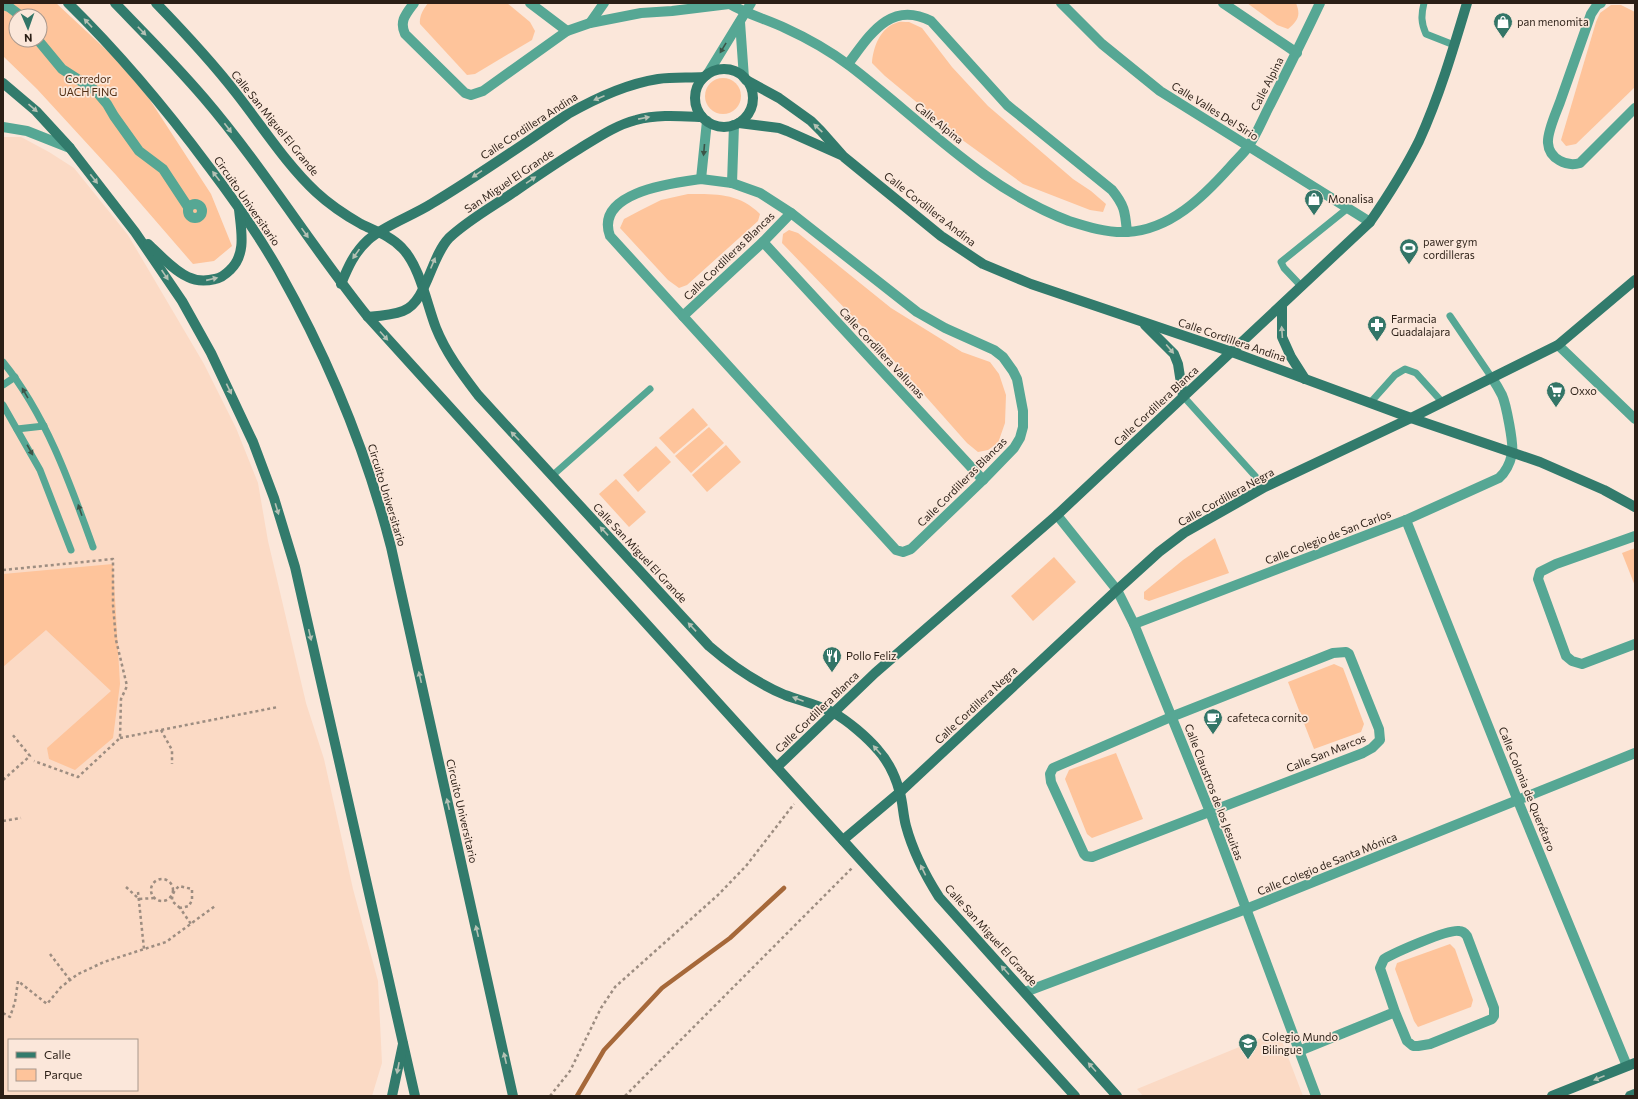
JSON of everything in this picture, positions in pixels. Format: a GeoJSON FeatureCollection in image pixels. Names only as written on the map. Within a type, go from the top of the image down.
{"type":"FeatureCollection","features":[{"type":"Feature","properties":{"kind":"street","name":"Circuito Universitario"},"geometry":{"type":"LineString","coordinates":[[68,3],[162,104],[239,207],[279,270],[324,359],[346,409],[380,505],[395,563],[513,1096]]}},
{"type":"Feature","properties":{"kind":"street"},"geometry":{"type":"LineString","coordinates":[[115,3],[204,98],[368,317],[1076,1096]]}},
{"type":"Feature","properties":{"kind":"street","name":"Calle San Miguel El Grande"},"geometry":{"type":"LineString","coordinates":[[156,3],[236,92],[287,160],[316,192],[342,213],[379,232],[402,248],[417,272],[422,290],[444,346],[462,374],[498,417],[709,646],[735,667],[760,682],[785,694],[834,713],[861,733],[879,750],[891,770],[900,792],[906,825],[915,852],[925,874],[939,897],[1117,1096]]}},
{"type":"Feature","properties":{"kind":"street"},"geometry":{"type":"LineString","coordinates":[[414,3],[403,17],[402,29],[405,34],[465,93],[471,95],[483,91],[567,32],[590,23],[641,13],[672,11],[729,3]]}},
{"type":"Feature","properties":{"kind":"street"},"geometry":{"type":"LineString","coordinates":[[530,3],[567,32]]}},
{"type":"Feature","properties":{"kind":"street"},"geometry":{"type":"LineString","coordinates":[[590,23],[604,3]]}},
{"type":"Feature","properties":{"kind":"street","name":"Calle Alpina"},"geometry":{"type":"LineString","coordinates":[[729,3],[742,17],[785,28],[812,42],[848,64],[999,185],[1027,202],[1085,226],[1108,231],[1127,232],[1156,225],[1191,206],[1212,186],[1248,146],[1297,53],[1320,3]]}},
{"type":"Feature","properties":{"kind":"street"},"geometry":{"type":"LineString","coordinates":[[706,76],[714,71],[730,70],[745,79],[751,87],[752,103],[750,111],[736,124],[720,127],[704,119],[696,106],[696,94],[697,88],[751,3]]}},
{"type":"Feature","properties":{"kind":"street","name":"Calle Valles Del Sirio"},"geometry":{"type":"LineString","coordinates":[[1061,3],[1102,44],[1160,91],[1370,222]]}},
{"type":"Feature","properties":{"kind":"street"},"geometry":{"type":"LineString","coordinates":[[1223,3],[1297,53]]}},
{"type":"Feature","properties":{"kind":"street","name":"Calle Cordillera Blanca"},"geometry":{"type":"LineString","coordinates":[[777,766],[875,673],[1057,515],[1370,222],[1394,186],[1419,141],[1444,77],[1468,3]]}},
{"type":"Feature","properties":{"kind":"street"},"geometry":{"type":"LineString","coordinates":[[1601,3],[1597,5],[1591,14],[1554,118],[1548,138],[1550,151],[1569,165],[1580,163],[1635,108]]}},
{"type":"Feature","properties":{"kind":"street"},"geometry":{"type":"LineString","coordinates":[[848,64],[880,22],[888,14],[913,6],[931,21],[1007,105],[1112,190],[1122,202],[1126,217],[1127,232]]}},
{"type":"Feature","properties":{"kind":"street"},"geometry":{"type":"LineString","coordinates":[[742,17],[745,79]]}},
{"type":"Feature","properties":{"kind":"street"},"geometry":{"type":"LineString","coordinates":[[45,48],[62,69],[96,91],[107,104],[139,151],[163,169],[188,207]]}},
{"type":"Feature","properties":{"kind":"street","name":"Calle Cordillera Andina"},"geometry":{"type":"LineString","coordinates":[[379,232],[420,211],[568,114],[589,102],[615,91],[657,79],[706,76]]}},
{"type":"Feature","properties":{"kind":"street","name":"Calle Cordillera Andina"},"geometry":{"type":"LineString","coordinates":[[745,79],[779,98],[811,121],[844,157],[941,236],[983,264],[1031,284],[1232,352],[1370,403],[1540,462],[1604,490],[1635,507]]}},
{"type":"Feature","properties":{"kind":"street"},"geometry":{"type":"LineString","coordinates":[[3,83],[36,111],[70,148],[135,232],[182,301],[211,353],[253,442],[274,498],[295,567],[415,1096]]}},
{"type":"Feature","properties":{"kind":"street","name":"San Miguel El Grande"},"geometry":{"type":"LineString","coordinates":[[368,317],[407,310],[416,303],[435,258],[450,237],[475,218],[594,140],[635,120],[665,116],[704,119]]}},
{"type":"Feature","properties":{"kind":"street"},"geometry":{"type":"LineString","coordinates":[[701,179],[704,119]]}},
{"type":"Feature","properties":{"kind":"street"},"geometry":{"type":"LineString","coordinates":[[732,183],[736,124]]}},
{"type":"Feature","properties":{"kind":"street","name":"Calle Cordillera Andina"},"geometry":{"type":"LineString","coordinates":[[736,124],[765,126],[787,131],[844,157]]}},
{"type":"Feature","properties":{"kind":"street"},"geometry":{"type":"LineString","coordinates":[[3,127],[27,131],[70,148]]}},
{"type":"Feature","properties":{"kind":"street","name":"Calle Cordilleras Blancas"},"geometry":{"type":"LineString","coordinates":[[701,179],[732,183],[760,193],[791,213],[917,312],[945,328],[994,350],[1008,363],[1017,379],[1023,411],[1023,427],[1020,438],[1014,448],[984,480],[911,549],[903,552],[896,550],[683,316],[614,243],[610,236],[607,224],[608,216],[613,209],[638,193],[655,187],[701,179]]}},
{"type":"Feature","properties":{"kind":"street"},"geometry":{"type":"LineString","coordinates":[[135,232],[188,278],[205,281],[217,279],[226,274],[234,266],[240,255],[242,239],[239,207]]}},
{"type":"Feature","properties":{"kind":"street","name":"Calle Cordilleras Blancas"},"geometry":{"type":"LineString","coordinates":[[683,316],[791,213]]}},
{"type":"Feature","properties":{"kind":"street"},"geometry":{"type":"LineString","coordinates":[[342,284],[354,255],[369,239],[379,232]]}},
{"type":"Feature","properties":{"kind":"street","name":"Calle Cordillera Vallunas"},"geometry":{"type":"LineString","coordinates":[[762,242],[984,480]]}},
{"type":"Feature","properties":{"kind":"street","name":"Calle Cordillera Negra"},"geometry":{"type":"LineString","coordinates":[[843,840],[900,792],[1159,552],[1184,533],[1265,487],[1443,403],[1558,345],[1633,286]]}},
{"type":"Feature","properties":{"kind":"street"},"geometry":{"type":"LineString","coordinates":[[1282,305],[1282,336],[1291,357],[1305,379]]}},
{"type":"Feature","properties":{"kind":"street"},"geometry":{"type":"LineString","coordinates":[[1142,322],[1174,354],[1178,364],[1184,396]]}},
{"type":"Feature","properties":{"kind":"street"},"geometry":{"type":"LineString","coordinates":[[1558,345],[1633,413]]}},
{"type":"Feature","properties":{"kind":"street"},"geometry":{"type":"LineString","coordinates":[[1492,378],[1502,395],[1508,414],[1513,452]]}},
{"type":"Feature","properties":{"kind":"street","name":"Calle Colegio de San Carlos"},"geometry":{"type":"LineString","coordinates":[[1134,624],[1406,520],[1499,478],[1508,468],[1513,452]]}},
{"type":"Feature","properties":{"kind":"street","name":"Calle Claustros de los Jesuitas"},"geometry":{"type":"LineString","coordinates":[[1057,515],[1117,590],[1134,624],[1210,812],[1316,1096]]}},
{"type":"Feature","properties":{"kind":"street","name":"Calle Colonia de Querétaro"},"geometry":{"type":"LineString","coordinates":[[1406,520],[1518,800],[1631,1065]]}},
{"type":"Feature","properties":{"kind":"street"},"geometry":{"type":"LineString","coordinates":[[1635,536],[1556,564],[1540,572],[1538,579],[1566,656],[1572,661],[1582,664],[1635,644]]}},
{"type":"Feature","properties":{"kind":"street","name":"Calle San Marcos"},"geometry":{"type":"LineString","coordinates":[[1333,652],[1346,652],[1349,654],[1379,729],[1380,740],[1363,753],[1210,812],[1089,857],[1084,854],[1051,782],[1050,774],[1054,768],[1171,717],[1333,652]]}},
{"type":"Feature","properties":{"kind":"street","name":"Calle Colegio de Santa Mónica"},"geometry":{"type":"LineString","coordinates":[[1025,992],[1246,909],[1635,753]]}},
{"type":"Feature","properties":{"kind":"street"},"geometry":{"type":"LineString","coordinates":[[1447,932],[1464,932],[1467,936],[1494,1008],[1494,1016],[1492,1019],[1430,1044],[1413,1046],[1407,1041],[1395,1012],[1380,968],[1384,959],[1447,932]]}},
{"type":"Feature","properties":{"kind":"street"},"geometry":{"type":"LineString","coordinates":[[1299,1051],[1395,1012]]}},
{"type":"Feature","properties":{"kind":"street"},"geometry":{"type":"LineString","coordinates":[[392,1096],[403,1040]]}},
{"type":"Feature","properties":{"kind":"street"},"geometry":{"type":"LineString","coordinates":[[1552,1096],[1631,1065]]}},
{"type":"Feature","properties":{"kind":"street"},"geometry":{"type":"LineString","coordinates":[[1631,1096],[1635,1094]]}},
{"type":"Feature","properties":{"kind":"lane"},"geometry":{"type":"LineString","coordinates":[[1424,3],[1421,21],[1426,34],[1454,46]]}},
{"type":"Feature","properties":{"kind":"lane"},"geometry":{"type":"LineString","coordinates":[[1302,287],[1284,268],[1281,262],[1348,208]]}},
{"type":"Feature","properties":{"kind":"lane"},"geometry":{"type":"LineString","coordinates":[[1450,316],[1492,378]]}},
{"type":"Feature","properties":{"kind":"lane"},"geometry":{"type":"LineString","coordinates":[[3,362],[15,377],[44,426],[64,467],[93,547]]}},
{"type":"Feature","properties":{"kind":"lane"},"geometry":{"type":"LineString","coordinates":[[1370,403],[1395,375],[1405,369],[1416,373],[1443,403]]}},
{"type":"Feature","properties":{"kind":"lane"},"geometry":{"type":"LineString","coordinates":[[3,385],[15,377]]}},
{"type":"Feature","properties":{"kind":"lane"},"geometry":{"type":"LineString","coordinates":[[553,475],[650,389]]}},
{"type":"Feature","properties":{"kind":"lane"},"geometry":{"type":"LineString","coordinates":[[1184,396],[1265,487]]}},
{"type":"Feature","properties":{"kind":"lane"},"geometry":{"type":"LineString","coordinates":[[3,405],[40,470],[71,550]]}},
{"type":"Feature","properties":{"kind":"lane"},"geometry":{"type":"LineString","coordinates":[[17,429],[44,426]]}},
{"type":"Feature","properties":{"kind":"path"},"geometry":{"type":"LineString","coordinates":[[3,570],[113,559],[113,605],[116,633],[127,686],[121,699],[120,738]]}},
{"type":"Feature","properties":{"kind":"path"},"geometry":{"type":"LineString","coordinates":[[34,761],[78,777],[120,738],[278,707]]}},
{"type":"Feature","properties":{"kind":"path"},"geometry":{"type":"LineString","coordinates":[[161,730],[172,750],[172,764]]}},
{"type":"Feature","properties":{"kind":"path"},"geometry":{"type":"LineString","coordinates":[[3,780],[30,756],[12,734]]}},
{"type":"Feature","properties":{"kind":"path"},"geometry":{"type":"LineString","coordinates":[[550,1096],[570,1071],[601,1008],[615,987],[718,895],[746,866],[802,794]]}},
{"type":"Feature","properties":{"kind":"path"},"geometry":{"type":"LineString","coordinates":[[3,821],[22,818]]}},
{"type":"Feature","properties":{"kind":"path"},"geometry":{"type":"LineString","coordinates":[[624,1096],[861,860]]}},
{"type":"Feature","properties":{"kind":"path"},"geometry":{"type":"LineString","coordinates":[[154,898],[152,895],[153,885],[155,882],[161,879],[169,881],[171,886],[172,901],[180,908],[191,924]]}},
{"type":"Feature","properties":{"kind":"path"},"geometry":{"type":"LineString","coordinates":[[126,886],[138,899]]}},
{"type":"Feature","properties":{"kind":"path"},"geometry":{"type":"LineString","coordinates":[[138,899],[154,898],[157,901],[163,901],[172,896],[174,890],[179,886],[192,888],[192,900],[189,906],[180,908]]}},
{"type":"Feature","properties":{"kind":"path"},"geometry":{"type":"LineString","coordinates":[[138,892],[144,949]]}},
{"type":"Feature","properties":{"kind":"path"},"geometry":{"type":"LineString","coordinates":[[3,1013],[10,1016],[15,1002],[18,981],[46,1004],[61,987],[78,974],[104,962],[166,942],[215,906]]}},
{"type":"Feature","properties":{"kind":"path"},"geometry":{"type":"LineString","coordinates":[[50,954],[70,980]]}},
{"type":"Feature","properties":{"kind":"shaded area"},"geometry":{"type":"Polygon","coordinates":[[[3,137],[21,137],[74,168],[128,235],[204,364],[236,428],[258,483],[268,541],[306,703],[324,759],[353,889],[378,981],[382,1063],[372,1096],[3,1096],[3,137]]]}},
{"type":"Feature","properties":{"kind":"shaded area","name":"Colegio Mundo Bilingue"},"geometry":{"type":"Polygon","coordinates":[[[1278,1031],[1303,1096],[1143,1096],[1137,1089],[1278,1031]]]}},
{"type":"Feature","properties":{"kind":"green space","name":"Corredor UACH FING"},"geometry":{"type":"Polygon","coordinates":[[[3,3],[56,3],[116,59],[148,97],[211,194],[232,246],[214,261],[193,264],[116,175],[37,89],[3,56],[3,3]]]}},
{"type":"Feature","properties":{"kind":"green space"},"geometry":{"type":"Polygon","coordinates":[[[428,3],[507,3],[530,22],[535,31],[532,40],[475,74],[467,75],[420,24],[421,16],[428,3]]]}},
{"type":"Feature","properties":{"kind":"green space"},"geometry":{"type":"Polygon","coordinates":[[[1247,3],[1296,3],[1298,18],[1288,29],[1277,25],[1247,3]]]}},
{"type":"Feature","properties":{"kind":"green space"},"geometry":{"type":"Polygon","coordinates":[[[1611,5],[1621,5],[1635,12],[1635,87],[1576,144],[1566,146],[1561,140],[1596,22],[1600,13],[1611,5]]]}},
{"type":"Feature","properties":{"kind":"green space"},"geometry":{"type":"Polygon","coordinates":[[[899,22],[909,22],[922,28],[952,67],[988,106],[1073,179],[1091,191],[1106,204],[1103,212],[1090,210],[1023,184],[961,139],[885,76],[872,63],[878,39],[890,26],[899,22]]]}},
{"type":"Feature","properties":{"kind":"green space"},"geometry":{"type":"Polygon","coordinates":[[[723,78],[736,83],[741,96],[736,109],[723,114],[710,109],[705,96],[710,83],[723,78]]]}},
{"type":"Feature","properties":{"kind":"green space"},"geometry":{"type":"Polygon","coordinates":[[[688,194],[708,194],[735,198],[752,207],[760,214],[758,221],[687,285],[679,288],[668,280],[620,228],[624,219],[661,200],[688,194]]]}},
{"type":"Feature","properties":{"kind":"green space"},"geometry":{"type":"Polygon","coordinates":[[[789,230],[798,233],[891,308],[962,352],[990,362],[999,374],[1006,395],[1005,423],[998,443],[988,450],[978,452],[967,443],[881,346],[782,243],[783,234],[789,230]]]}},
{"type":"Feature","properties":{"kind":"green space"},"geometry":{"type":"Polygon","coordinates":[[[693,408],[708,425],[674,454],[659,438],[693,408]]]}},
{"type":"Feature","properties":{"kind":"green space"},"geometry":{"type":"Polygon","coordinates":[[[709,427],[724,443],[691,473],[675,456],[709,427]]]}},
{"type":"Feature","properties":{"kind":"green space"},"geometry":{"type":"Polygon","coordinates":[[[726,445],[741,462],[707,492],[692,475],[726,445]]]}},
{"type":"Feature","properties":{"kind":"green space"},"geometry":{"type":"Polygon","coordinates":[[[656,446],[671,462],[638,492],[623,475],[656,446]]]}},
{"type":"Feature","properties":{"kind":"green space"},"geometry":{"type":"Polygon","coordinates":[[[616,479],[646,512],[629,527],[599,494],[616,479]]]}},
{"type":"Feature","properties":{"kind":"green space"},"geometry":{"type":"Polygon","coordinates":[[[1215,538],[1229,573],[1149,601],[1144,599],[1144,592],[1183,560],[1215,538]]]}},
{"type":"Feature","properties":{"kind":"green space"},"geometry":{"type":"Polygon","coordinates":[[[1635,548],[1635,586],[1622,553],[1635,548]]]}},
{"type":"Feature","properties":{"kind":"green space"},"geometry":{"type":"Polygon","coordinates":[[[1054,557],[1076,582],[1033,621],[1011,596],[1054,557]]]}},
{"type":"Feature","properties":{"kind":"green space"},"geometry":{"type":"Polygon","coordinates":[[[113,564],[120,684],[113,738],[75,770],[49,759],[47,748],[111,691],[46,630],[3,667],[3,574],[113,564]]]}},
{"type":"Feature","properties":{"kind":"green space"},"geometry":{"type":"Polygon","coordinates":[[[1334,664],[1343,668],[1364,724],[1361,732],[1314,749],[1288,682],[1334,664]]]}},
{"type":"Feature","properties":{"kind":"green space"},"geometry":{"type":"Polygon","coordinates":[[[1116,753],[1143,819],[1092,838],[1087,834],[1065,779],[1069,770],[1116,753]]]}},
{"type":"Feature","properties":{"kind":"green space"},"geometry":{"type":"Polygon","coordinates":[[[1450,944],[1455,949],[1473,1000],[1471,1007],[1418,1027],[1414,1021],[1395,969],[1397,963],[1450,944]]]}},
{"type":"Feature","properties":{"kind":"waterway"},"geometry":{"type":"LineString","coordinates":[[577,1096],[604,1050],[662,988],[730,938],[784,888]]}},
{"type":"Feature","properties":{"kind":"place","name":"pan menomita"},"geometry":{"type":"Point","coordinates":[1503,39]}},
{"type":"Feature","properties":{"kind":"place","name":"Monalisa"},"geometry":{"type":"Point","coordinates":[1314,216]}},
{"type":"Feature","properties":{"kind":"place","name":"pawer gym cordilleras"},"geometry":{"type":"Point","coordinates":[1409,265]}},
{"type":"Feature","properties":{"kind":"place","name":"Farmacia Guadalajara"},"geometry":{"type":"Point","coordinates":[1377,342]}},
{"type":"Feature","properties":{"kind":"place","name":"Oxxo"},"geometry":{"type":"Point","coordinates":[1556,408]}},
{"type":"Feature","properties":{"kind":"place","name":"Pollo Feliz"},"geometry":{"type":"Point","coordinates":[832,673]}},
{"type":"Feature","properties":{"kind":"place","name":"cafeteca cornito"},"geometry":{"type":"Point","coordinates":[1213,735]}},
{"type":"Feature","properties":{"kind":"place","name":"Colegio Mundo Bilingue"},"geometry":{"type":"Point","coordinates":[1248,1060]}}]}
